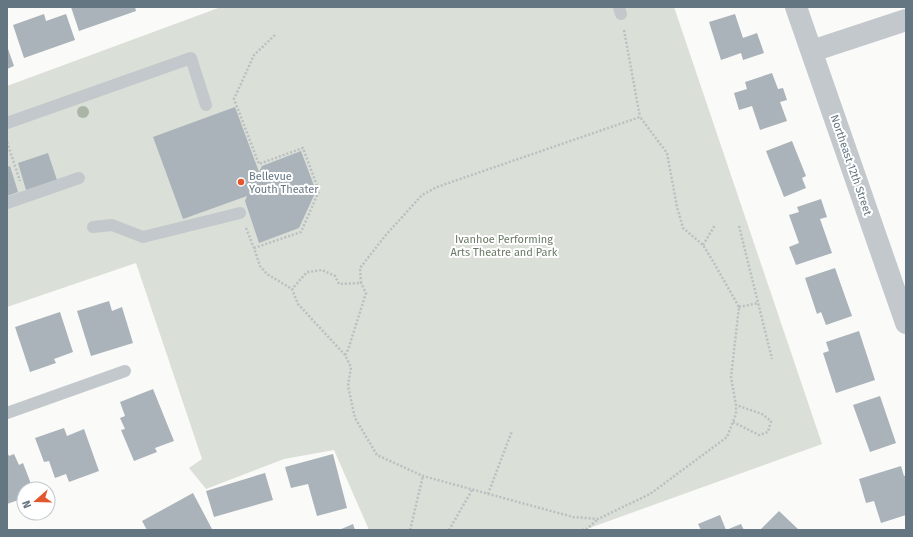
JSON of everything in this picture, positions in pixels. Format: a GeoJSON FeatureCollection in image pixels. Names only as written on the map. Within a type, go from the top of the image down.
{"type":"FeatureCollection","features":[{"type":"Feature","properties":{"kind":"street","name":"Northeast 12th Street"},"geometry":{"type":"LineString","coordinates":[[796,7],[906,323]]}},
{"type":"Feature","properties":{"kind":"street"},"geometry":{"type":"LineString","coordinates":[[812,51],[906,20]]}},
{"type":"Feature","properties":{"kind":"lane"},"geometry":{"type":"LineString","coordinates":[[7,123],[191,58],[206,105]]}},
{"type":"Feature","properties":{"kind":"lane"},"geometry":{"type":"LineString","coordinates":[[7,203],[78,178]]}},
{"type":"Feature","properties":{"kind":"lane"},"geometry":{"type":"LineString","coordinates":[[93,227],[112,225],[144,237],[240,213]]}},
{"type":"Feature","properties":{"kind":"lane"},"geometry":{"type":"LineString","coordinates":[[7,413],[125,371]]}},
{"type":"Feature","properties":{"kind":"path"},"geometry":{"type":"LineString","coordinates":[[582,530],[587,529],[598,519],[650,494],[727,437],[736,414],[736,404],[731,377],[739,307],[703,245],[683,228],[677,206],[667,153],[640,118],[620,11]]}},
{"type":"Feature","properties":{"kind":"path"},"geometry":{"type":"LineString","coordinates":[[254,248],[301,232],[319,192],[303,148],[259,164],[234,99],[254,55],[276,34]]}},
{"type":"Feature","properties":{"kind":"path"},"geometry":{"type":"LineString","coordinates":[[344,355],[348,350],[366,293],[361,283],[360,268],[385,236],[422,195],[437,187],[640,118]]}},
{"type":"Feature","properties":{"kind":"path"},"geometry":{"type":"LineString","coordinates":[[7,142],[25,197]]}},
{"type":"Feature","properties":{"kind":"path"},"geometry":{"type":"LineString","coordinates":[[240,213],[260,266],[267,274],[292,289],[298,304],[344,355],[351,367],[348,386],[354,418],[377,455],[423,476],[573,517],[598,519]]}},
{"type":"Feature","properties":{"kind":"path"},"geometry":{"type":"LineString","coordinates":[[703,245],[716,225]]}},
{"type":"Feature","properties":{"kind":"path"},"geometry":{"type":"LineString","coordinates":[[739,226],[772,359]]}},
{"type":"Feature","properties":{"kind":"path"},"geometry":{"type":"LineString","coordinates":[[292,289],[306,272],[322,270],[335,276],[339,284],[361,283]]}},
{"type":"Feature","properties":{"kind":"path"},"geometry":{"type":"LineString","coordinates":[[739,307],[758,303]]}},
{"type":"Feature","properties":{"kind":"path"},"geometry":{"type":"LineString","coordinates":[[733,422],[758,435],[768,432],[770,421],[762,414],[736,404]]}},
{"type":"Feature","properties":{"kind":"path"},"geometry":{"type":"LineString","coordinates":[[488,494],[512,431]]}},
{"type":"Feature","properties":{"kind":"path"},"geometry":{"type":"LineString","coordinates":[[410,530],[423,476]]}},
{"type":"Feature","properties":{"kind":"path"},"geometry":{"type":"LineString","coordinates":[[449,530],[472,490]]}},
{"type":"Feature","properties":{"kind":"green space","name":"Ivanhoe Performing Arts Theatre and Park"},"geometry":{"type":"Polygon","coordinates":[[[221,7],[674,7],[822,444],[584,530],[369,530],[334,450],[284,459],[206,489],[189,468],[202,459],[136,263],[7,307],[7,86],[221,7]]]}},
{"type":"Feature","properties":{"kind":"building"},"geometry":{"type":"Polygon","coordinates":[[[71,7],[135,7],[136,11],[79,31],[71,7]]]}},
{"type":"Feature","properties":{"kind":"building"},"geometry":{"type":"Polygon","coordinates":[[[44,14],[46,21],[66,14],[75,40],[24,58],[13,25],[44,14]]]}},
{"type":"Feature","properties":{"kind":"building"},"geometry":{"type":"Polygon","coordinates":[[[735,14],[743,38],[757,33],[764,53],[743,60],[741,53],[721,60],[709,22],[735,14]]]}},
{"type":"Feature","properties":{"kind":"building"},"geometry":{"type":"Polygon","coordinates":[[[7,46],[14,66],[7,69],[7,46]]]}},
{"type":"Feature","properties":{"kind":"building"},"geometry":{"type":"Polygon","coordinates":[[[772,73],[778,89],[783,88],[787,100],[780,102],[787,121],[760,130],[752,106],[739,110],[734,93],[747,89],[745,82],[772,73]]]}},
{"type":"Feature","properties":{"kind":"building","name":"Bellevue Youth Theater"},"geometry":{"type":"Polygon","coordinates":[[[235,107],[259,172],[262,166],[301,151],[316,191],[299,228],[259,243],[245,201],[247,196],[183,219],[153,137],[235,107]]]}},
{"type":"Feature","properties":{"kind":"building"},"geometry":{"type":"Polygon","coordinates":[[[792,141],[806,176],[802,178],[806,188],[784,197],[766,151],[792,141]]]}},
{"type":"Feature","properties":{"kind":"building"},"geometry":{"type":"Polygon","coordinates":[[[48,153],[57,180],[26,190],[18,163],[48,153]]]}},
{"type":"Feature","properties":{"kind":"building"},"geometry":{"type":"Polygon","coordinates":[[[10,166],[18,192],[7,196],[7,167],[10,166]]]}},
{"type":"Feature","properties":{"kind":"building"},"geometry":{"type":"Polygon","coordinates":[[[821,199],[827,217],[820,219],[832,253],[796,265],[789,247],[799,243],[789,215],[799,212],[797,207],[821,199]]]}},
{"type":"Feature","properties":{"kind":"building"},"geometry":{"type":"Polygon","coordinates":[[[835,268],[852,316],[826,325],[821,312],[817,314],[805,278],[835,268]]]}},
{"type":"Feature","properties":{"kind":"building"},"geometry":{"type":"Polygon","coordinates":[[[109,301],[112,311],[122,307],[133,343],[91,356],[77,311],[109,301]]]}},
{"type":"Feature","properties":{"kind":"building"},"geometry":{"type":"Polygon","coordinates":[[[60,312],[73,352],[54,359],[56,363],[30,372],[15,327],[60,312]]]}},
{"type":"Feature","properties":{"kind":"building"},"geometry":{"type":"Polygon","coordinates":[[[859,331],[875,380],[836,393],[823,353],[829,351],[826,342],[859,331]]]}},
{"type":"Feature","properties":{"kind":"building"},"geometry":{"type":"Polygon","coordinates":[[[153,389],[174,441],[155,448],[157,452],[134,461],[121,430],[125,429],[120,418],[125,416],[120,402],[153,389]]]}},
{"type":"Feature","properties":{"kind":"building"},"geometry":{"type":"Polygon","coordinates":[[[880,396],[896,443],[870,452],[853,405],[880,396]]]}},
{"type":"Feature","properties":{"kind":"building"},"geometry":{"type":"Polygon","coordinates":[[[64,428],[67,436],[84,429],[99,471],[69,482],[66,474],[55,478],[49,461],[44,462],[35,438],[64,428]]]}},
{"type":"Feature","properties":{"kind":"building"},"geometry":{"type":"Polygon","coordinates":[[[7,452],[9,456],[14,454],[19,465],[23,463],[30,481],[16,481],[16,501],[7,504],[7,452]]]}},
{"type":"Feature","properties":{"kind":"building"},"geometry":{"type":"Polygon","coordinates":[[[333,454],[347,508],[317,516],[308,484],[291,488],[285,467],[333,454]]]}},
{"type":"Feature","properties":{"kind":"building"},"geometry":{"type":"Polygon","coordinates":[[[901,466],[904,476],[906,475],[906,515],[881,523],[874,501],[866,503],[859,479],[901,466]]]}},
{"type":"Feature","properties":{"kind":"building"},"geometry":{"type":"Polygon","coordinates":[[[265,473],[273,500],[214,517],[206,491],[265,473]]]}},
{"type":"Feature","properties":{"kind":"building"},"geometry":{"type":"Polygon","coordinates":[[[193,493],[212,529],[147,530],[142,521],[193,493]]]}},
{"type":"Feature","properties":{"kind":"building"},"geometry":{"type":"Polygon","coordinates":[[[779,511],[799,530],[760,530],[779,511]]]}},
{"type":"Feature","properties":{"kind":"building"},"geometry":{"type":"Polygon","coordinates":[[[720,515],[726,530],[701,530],[698,524],[720,515]]]}},
{"type":"Feature","properties":{"kind":"building"},"geometry":{"type":"Polygon","coordinates":[[[353,524],[355,530],[339,530],[353,524]]]}},
{"type":"Feature","properties":{"kind":"building"},"geometry":{"type":"Polygon","coordinates":[[[741,524],[744,530],[726,530],[741,524]]]}},
{"type":"Feature","properties":{"kind":"place","name":"Bellevue Youth Theater"},"geometry":{"type":"Point","coordinates":[241,182]}}]}
